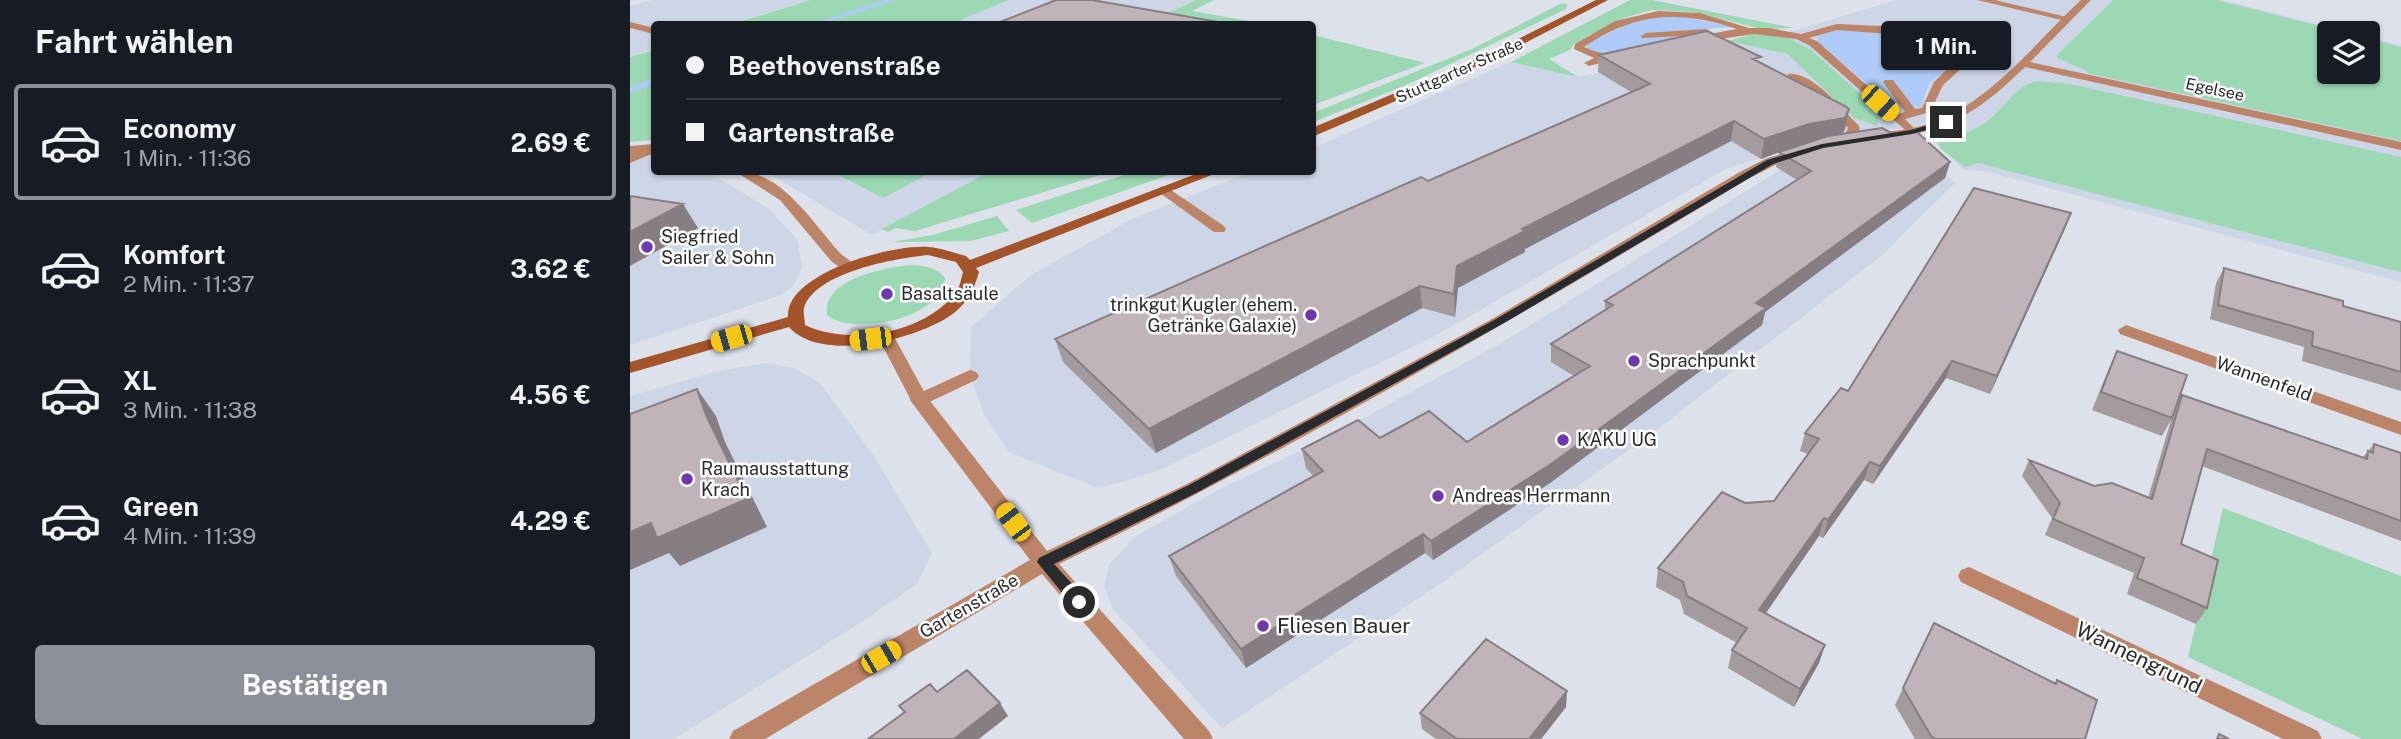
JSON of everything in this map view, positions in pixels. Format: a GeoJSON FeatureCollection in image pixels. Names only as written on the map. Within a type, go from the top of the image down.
{"type":"FeatureCollection","features":[{"type":"Feature","properties":{"kind":"street","name":"Stuttgarter Straße"},"geometry":{"type":"LineString","coordinates":[[1316,131],[1494,55],[1603,0]]}},
{"type":"Feature","properties":{"kind":"street"},"geometry":{"type":"LineString","coordinates":[[1982,0],[2066,18]]}},
{"type":"Feature","properties":{"kind":"street"},"geometry":{"type":"LineString","coordinates":[[1792,76],[1816,89],[1854,128],[1841,142],[1912,123],[1946,122],[1973,106],[2022,63],[2086,0]]}},
{"type":"Feature","properties":{"kind":"street"},"geometry":{"type":"LineString","coordinates":[[1602,58],[1579,49],[1579,46],[1622,21],[1653,12],[1671,11],[1705,16],[1753,31]]}},
{"type":"Feature","properties":{"kind":"street"},"geometry":{"type":"LineString","coordinates":[[630,24],[651,31]]}},
{"type":"Feature","properties":{"kind":"street"},"geometry":{"type":"LineString","coordinates":[[1802,37],[1814,30],[1838,25],[1860,26],[1962,47],[1966,55],[1962,64],[1937,84],[1926,110],[1912,123]]}},
{"type":"Feature","properties":{"kind":"street"},"geometry":{"type":"LineString","coordinates":[[1646,36],[1753,31],[1802,37],[1813,43],[1897,118],[1912,123]]}},
{"type":"Feature","properties":{"kind":"street"},"geometry":{"type":"LineString","coordinates":[[1657,47],[1730,32]]}},
{"type":"Feature","properties":{"kind":"street"},"geometry":{"type":"LineString","coordinates":[[1590,63],[1629,52]]}},
{"type":"Feature","properties":{"kind":"street","name":"Egelsee"},"geometry":{"type":"LineString","coordinates":[[2022,63],[2401,146]]}},
{"type":"Feature","properties":{"kind":"street"},"geometry":{"type":"LineString","coordinates":[[1889,82],[1912,123]]}},
{"type":"Feature","properties":{"kind":"street"},"geometry":{"type":"LineString","coordinates":[[1897,118],[1912,123]]}},
{"type":"Feature","properties":{"kind":"street","name":"Gartenstraße"},"geometry":{"type":"LineString","coordinates":[[741,739],[1044,562],[1194,489],[1488,328],[1742,176],[1770,162],[1812,148]]}},
{"type":"Feature","properties":{"kind":"street"},"geometry":{"type":"LineString","coordinates":[[630,150],[651,149]]}},
{"type":"Feature","properties":{"kind":"street"},"geometry":{"type":"LineString","coordinates":[[630,159],[651,150]]}},
{"type":"Feature","properties":{"kind":"street"},"geometry":{"type":"LineString","coordinates":[[748,175],[785,197],[837,259],[849,267]]}},
{"type":"Feature","properties":{"kind":"street"},"geometry":{"type":"LineString","coordinates":[[969,266],[1204,175]]}},
{"type":"Feature","properties":{"kind":"street"},"geometry":{"type":"LineString","coordinates":[[1165,190],[1219,229]]}},
{"type":"Feature","properties":{"kind":"street"},"geometry":{"type":"LineString","coordinates":[[928,251],[953,255],[969,266],[971,282],[958,300],[927,321],[886,337],[854,341],[824,340],[804,333],[795,320],[796,309],[811,289],[849,267],[881,257],[928,251]]}},
{"type":"Feature","properties":{"kind":"street"},"geometry":{"type":"LineString","coordinates":[[630,368],[795,320]]}},
{"type":"Feature","properties":{"kind":"street","name":"Wannenfeld"},"geometry":{"type":"LineString","coordinates":[[2126,330],[2401,429]]}},
{"type":"Feature","properties":{"kind":"street"},"geometry":{"type":"LineString","coordinates":[[886,337],[919,400],[1044,562],[1200,739]]}},
{"type":"Feature","properties":{"kind":"street"},"geometry":{"type":"LineString","coordinates":[[919,400],[970,376]]}},
{"type":"Feature","properties":{"kind":"street","name":"Wannengrund"},"geometry":{"type":"LineString","coordinates":[[1969,576],[2309,739]]}},
{"type":"Feature","properties":{"kind":"shaded area"},"geometry":{"type":"Polygon","coordinates":[[[652,0],[809,0],[740,21],[651,21],[651,50],[630,57],[630,6],[652,0]]]}},
{"type":"Feature","properties":{"kind":"shaded area"},"geometry":{"type":"Polygon","coordinates":[[[1009,0],[1196,0],[1164,15],[1197,21],[958,20],[1009,0]]]}},
{"type":"Feature","properties":{"kind":"shaded area"},"geometry":{"type":"Polygon","coordinates":[[[1896,0],[2221,0],[2317,24],[2317,84],[2380,84],[2380,40],[2401,45],[2401,282],[1985,171],[1964,170],[1919,127],[1856,133],[1797,145],[1724,170],[1435,336],[1162,469],[1097,488],[1009,452],[985,416],[970,376],[971,327],[1031,275],[1132,219],[1243,175],[1316,175],[1316,147],[1511,62],[1578,77],[1800,29],[1896,0]],[[1833,30],[1926,100],[1930,83],[1956,62],[1833,30]]]}},
{"type":"Feature","properties":{"kind":"shaded area"},"geometry":{"type":"Polygon","coordinates":[[[1911,140],[1955,183],[1881,256],[1654,432],[1431,590],[1222,728],[1114,610],[1104,587],[1109,564],[1136,536],[1216,491],[1325,439],[1505,341],[1780,170],[1806,159],[1911,140]]]}},
{"type":"Feature","properties":{"kind":"shaded area"},"geometry":{"type":"Polygon","coordinates":[[[651,156],[651,175],[713,175],[768,208],[797,239],[802,268],[794,285],[781,295],[630,345],[630,158],[651,156]]]}},
{"type":"Feature","properties":{"kind":"shaded area"},"geometry":{"type":"Polygon","coordinates":[[[771,175],[983,175],[872,235],[771,175]]]}},
{"type":"Feature","properties":{"kind":"shaded area"},"geometry":{"type":"Polygon","coordinates":[[[766,363],[794,368],[820,383],[874,456],[932,553],[917,584],[860,623],[674,739],[630,739],[630,396],[718,371],[766,363]]]}},
{"type":"Feature","properties":{"kind":"green space"},"geometry":{"type":"Polygon","coordinates":[[[810,0],[1009,0],[960,20],[964,21],[743,21],[810,0]]]}},
{"type":"Feature","properties":{"kind":"green space"},"geometry":{"type":"Polygon","coordinates":[[[1196,0],[1214,0],[1192,11],[1249,21],[1194,21],[1162,16],[1196,0]]]}},
{"type":"Feature","properties":{"kind":"green space"},"geometry":{"type":"Polygon","coordinates":[[[1630,0],[1652,0],[1794,28],[1762,29],[1694,12],[1651,10],[1618,20],[1574,44],[1570,50],[1549,59],[1578,77],[1511,62],[1630,0]]]}},
{"type":"Feature","properties":{"kind":"green space"},"geometry":{"type":"Polygon","coordinates":[[[2113,0],[2217,0],[2317,25],[2317,84],[2380,84],[2380,41],[2401,47],[2401,141],[2087,73],[2057,58],[2113,0]]]}},
{"type":"Feature","properties":{"kind":"green space"},"geometry":{"type":"Polygon","coordinates":[[[1562,3],[1568,5],[1566,9],[1404,86],[1316,121],[1316,112],[1472,49],[1562,3]]]}},
{"type":"Feature","properties":{"kind":"green space"},"geometry":{"type":"Polygon","coordinates":[[[1756,33],[1787,38],[1810,49],[1881,112],[1877,126],[1854,118],[1788,54],[1728,41],[1756,33]]]}},
{"type":"Feature","properties":{"kind":"green space"},"geometry":{"type":"Polygon","coordinates":[[[1316,36],[1425,63],[1316,104],[1316,36]]]}},
{"type":"Feature","properties":{"kind":"green space"},"geometry":{"type":"Polygon","coordinates":[[[651,51],[651,140],[630,142],[630,57],[651,51]]]}},
{"type":"Feature","properties":{"kind":"green space"},"geometry":{"type":"Polygon","coordinates":[[[2038,81],[2070,84],[2401,157],[2401,272],[1978,163],[1965,167],[1941,149],[1937,140],[1980,126],[1992,118],[2022,87],[2038,81]]]}},
{"type":"Feature","properties":{"kind":"green space"},"geometry":{"type":"Polygon","coordinates":[[[839,175],[926,175],[883,198],[839,175]]]}},
{"type":"Feature","properties":{"kind":"green space"},"geometry":{"type":"Polygon","coordinates":[[[983,175],[1100,175],[915,231],[896,228],[888,232],[882,229],[983,175]]]}},
{"type":"Feature","properties":{"kind":"green space"},"geometry":{"type":"Polygon","coordinates":[[[1124,175],[1168,175],[1032,223],[1016,210],[1124,175]]]}},
{"type":"Feature","properties":{"kind":"green space"},"geometry":{"type":"Polygon","coordinates":[[[997,216],[1009,231],[970,241],[891,242],[933,235],[997,216]]]}},
{"type":"Feature","properties":{"kind":"green space"},"geometry":{"type":"Polygon","coordinates":[[[912,265],[938,271],[945,278],[940,292],[930,304],[914,313],[876,324],[840,321],[827,315],[828,303],[834,292],[845,284],[872,272],[912,265]]]}},
{"type":"Feature","properties":{"kind":"green space"},"geometry":{"type":"Polygon","coordinates":[[[2223,508],[2401,576],[2401,739],[2363,739],[2188,657],[2223,508]]]}},
{"type":"Feature","properties":{"kind":"water"},"geometry":{"type":"Polygon","coordinates":[[[1671,14],[1734,27],[1706,29],[1705,35],[1604,54],[1588,50],[1586,45],[1628,23],[1671,14]]]}},
{"type":"Feature","properties":{"kind":"water"},"geometry":{"type":"Polygon","coordinates":[[[1862,28],[1943,45],[1959,55],[1956,62],[1930,83],[1921,107],[1895,107],[1818,42],[1818,37],[1833,30],[1862,28]]]}},
{"type":"Feature","properties":{"kind":"building"},"geometry":{"type":"Polygon","coordinates":[[[1056,0],[1092,0],[1213,21],[1003,21],[1056,0]]]}},
{"type":"Feature","properties":{"kind":"building"},"geometry":{"type":"Polygon","coordinates":[[[1707,31],[1761,57],[1753,59],[1845,106],[1849,109],[1845,118],[1809,124],[1764,139],[1734,121],[1522,229],[1525,231],[1457,266],[1454,294],[1420,286],[1149,429],[1055,339],[1421,177],[1428,181],[1650,84],[1599,55],[1707,31]]]}},
{"type":"Feature","properties":{"kind":"building"},"geometry":{"type":"Polygon","coordinates":[[[1882,128],[1893,134],[1917,132],[1950,162],[1756,303],[1766,308],[1551,464],[1431,541],[1423,534],[1241,649],[1169,556],[1323,471],[1302,449],[1358,420],[1380,438],[1429,411],[1467,442],[1590,366],[1551,344],[1613,305],[1605,301],[1811,171],[1779,152],[1828,136],[1882,128]]]}},
{"type":"Feature","properties":{"kind":"building"},"geometry":{"type":"Polygon","coordinates":[[[1974,188],[2071,213],[1997,376],[1952,361],[1880,466],[1870,462],[1828,520],[1824,518],[1759,610],[1825,645],[1800,689],[1732,650],[1747,628],[1687,596],[1683,582],[1658,568],[1722,492],[1745,503],[1774,501],[1819,439],[1805,433],[1841,388],[1848,391],[1974,188]]]}},
{"type":"Feature","properties":{"kind":"building"},"geometry":{"type":"Polygon","coordinates":[[[630,196],[683,204],[630,232],[630,196]]]}},
{"type":"Feature","properties":{"kind":"building"},"geometry":{"type":"Polygon","coordinates":[[[2224,268],[2343,301],[2343,306],[2401,322],[2401,372],[2312,346],[2313,332],[2218,305],[2224,268]]]}},
{"type":"Feature","properties":{"kind":"building"},"geometry":{"type":"Polygon","coordinates":[[[2117,351],[2187,375],[2172,418],[2101,392],[2117,351]]]}},
{"type":"Feature","properties":{"kind":"building","name":"Raumausstattung Krach"},"geometry":{"type":"Polygon","coordinates":[[[697,389],[706,415],[747,499],[657,538],[651,523],[630,532],[630,414],[697,389]]]}},
{"type":"Feature","properties":{"kind":"building"},"geometry":{"type":"Polygon","coordinates":[[[2182,395],[2367,459],[2368,451],[2373,453],[2374,444],[2401,453],[2401,521],[2207,449],[2181,544],[2218,560],[2207,608],[2137,578],[2144,558],[2053,519],[2060,503],[2029,460],[2094,486],[2112,483],[2152,499],[2182,395]]]}},
{"type":"Feature","properties":{"kind":"building"},"geometry":{"type":"Polygon","coordinates":[[[1934,623],[2056,684],[2057,680],[2097,700],[2085,739],[1936,739],[1931,736],[1903,688],[1934,623]]]}},
{"type":"Feature","properties":{"kind":"building"},"geometry":{"type":"Polygon","coordinates":[[[1486,639],[1567,691],[1529,739],[1457,739],[1420,713],[1486,639]]]}},
{"type":"Feature","properties":{"kind":"building"},"geometry":{"type":"Polygon","coordinates":[[[967,670],[1000,703],[954,739],[868,739],[905,712],[899,706],[930,684],[937,692],[967,670]]]}},
{"type":"Feature","properties":{"kind":"waterway"},"geometry":{"type":"LineString","coordinates":[[825,21],[893,0]]}},
{"type":"Feature","properties":{"kind":"waterway"},"geometry":{"type":"LineString","coordinates":[[630,90],[651,82]]}},
{"type":"Feature","properties":{"kind":"place","name":"Siegfried Sailer & Sohn"},"geometry":{"type":"Point","coordinates":[647,247]}},
{"type":"Feature","properties":{"kind":"place","name":"Basaltsäule"},"geometry":{"type":"Point","coordinates":[887,294]}},
{"type":"Feature","properties":{"kind":"place","name":"trinkgut Kugler (ehem. Getränke Galaxie)"},"geometry":{"type":"Point","coordinates":[1311,315]}},
{"type":"Feature","properties":{"kind":"place","name":"Sprachpunkt"},"geometry":{"type":"Point","coordinates":[1634,361]}},
{"type":"Feature","properties":{"kind":"place","name":"KAKU UG"},"geometry":{"type":"Point","coordinates":[1563,440]}},
{"type":"Feature","properties":{"kind":"place","name":"Raumausstattung Krach"},"geometry":{"type":"Point","coordinates":[687,479]}},
{"type":"Feature","properties":{"kind":"place","name":"Andreas Herrmann"},"geometry":{"type":"Point","coordinates":[1438,496]}},
{"type":"Feature","properties":{"kind":"place","name":"Fliesen Bauer"},"geometry":{"type":"Point","coordinates":[1263,626]}},
{"type":"Feature","properties":{"kind":"route"},"geometry":{"type":"LineString","coordinates":[[1079,602],[1044,562],[1194,489],[1500,321],[1742,176],[1770,162],[1792,153],[1822,146],[1912,132],[1946,122]]}}]}
